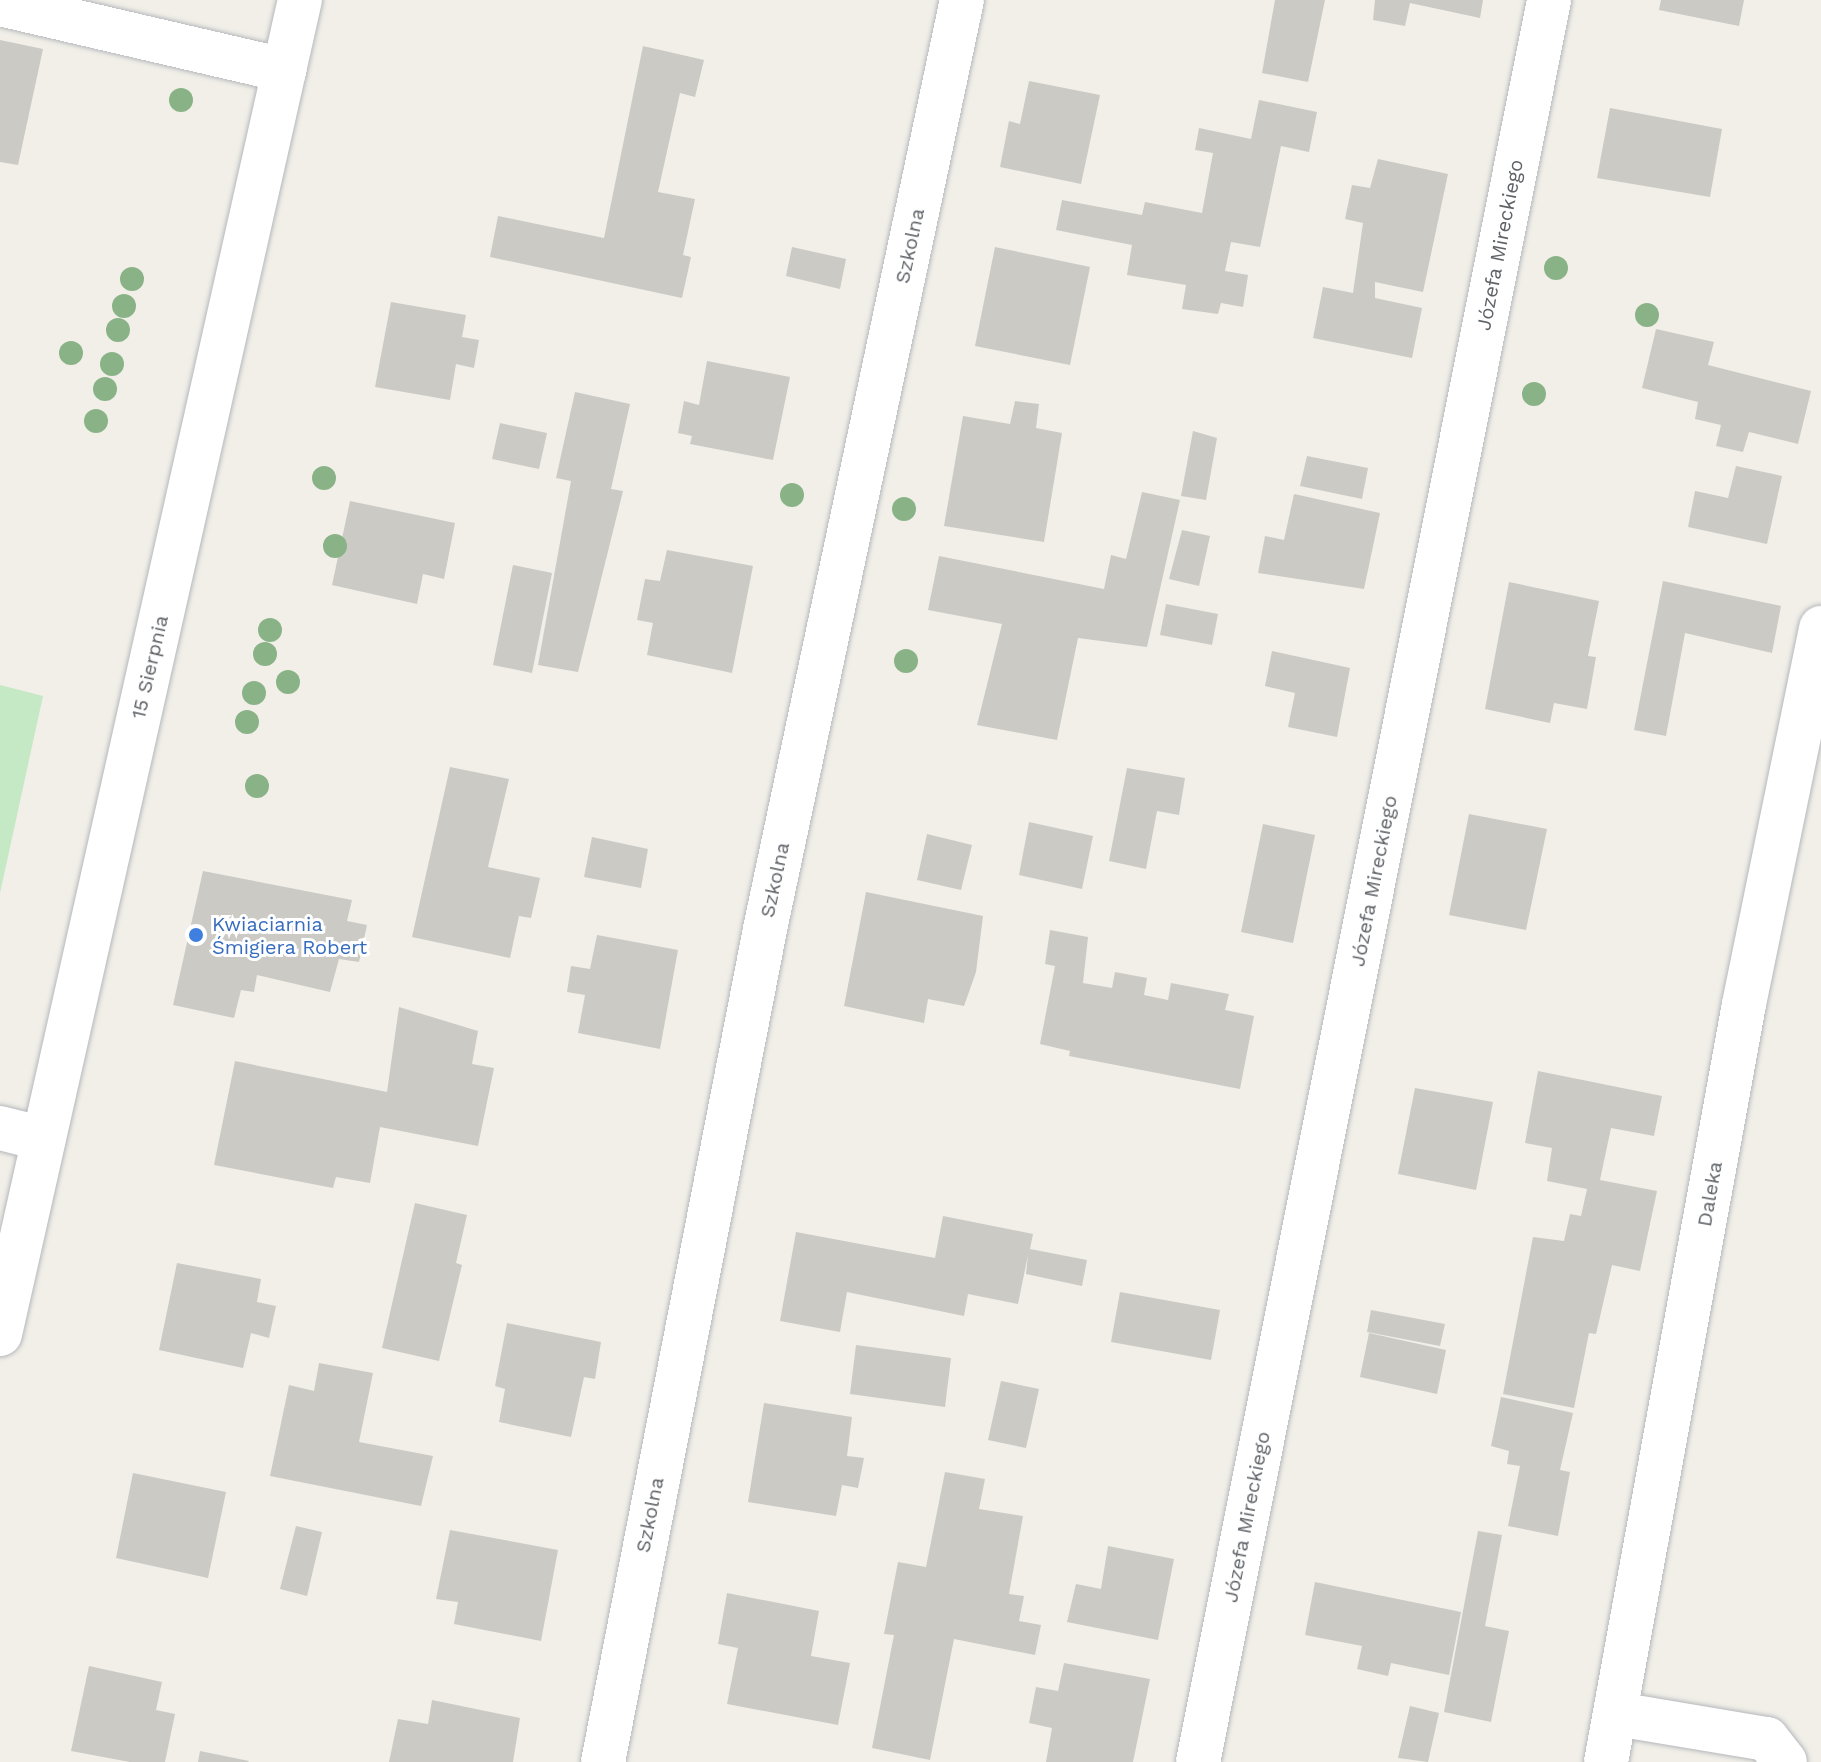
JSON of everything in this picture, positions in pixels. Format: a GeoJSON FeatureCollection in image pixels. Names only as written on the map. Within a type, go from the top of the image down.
{"type":"FeatureCollection","features":[{"type":"Feature","properties":{"kind":"street","name":"15 Sierpnia"},"geometry":{"type":"LineString","coordinates":[[0,1334],[300,0]]}},
{"type":"Feature","properties":{"kind":"street","name":"Szkolna"},"geometry":{"type":"LineString","coordinates":[[603,1762],[765,929],[962,0]]}},
{"type":"Feature","properties":{"kind":"street","name":"Józefa Mireckiego"},"geometry":{"type":"LineString","coordinates":[[1198,1762],[1549,0]]}},
{"type":"Feature","properties":{"kind":"street"},"geometry":{"type":"LineString","coordinates":[[0,4],[284,70]]}},
{"type":"Feature","properties":{"kind":"street","name":"Daleka"},"geometry":{"type":"LineString","coordinates":[[1606,1762],[1744,1004],[1821,628]]}},
{"type":"Feature","properties":{"kind":"street"},"geometry":{"type":"LineString","coordinates":[[0,1128],[44,1139]]}},
{"type":"Feature","properties":{"kind":"street"},"geometry":{"type":"LineString","coordinates":[[1617,1714],[1767,1739],[1785,1762]]}},
{"type":"Feature","properties":{"kind":"green space"},"geometry":{"type":"Polygon","coordinates":[[[0,685],[43,696],[0,893],[0,685]]]}},
{"type":"Feature","properties":{"kind":"building"},"geometry":{"type":"Polygon","coordinates":[[[1275,0],[1325,0],[1308,82],[1262,73],[1275,0]]]}},
{"type":"Feature","properties":{"kind":"building"},"geometry":{"type":"Polygon","coordinates":[[[1375,0],[1483,0],[1480,18],[1410,3],[1405,26],[1373,20],[1375,0]]]}},
{"type":"Feature","properties":{"kind":"building"},"geometry":{"type":"Polygon","coordinates":[[[1661,0],[1744,0],[1739,26],[1659,10],[1661,0]]]}},
{"type":"Feature","properties":{"kind":"building"},"geometry":{"type":"Polygon","coordinates":[[[0,40],[43,49],[18,165],[0,162],[0,40]]]}},
{"type":"Feature","properties":{"kind":"building"},"geometry":{"type":"Polygon","coordinates":[[[643,46],[704,60],[695,97],[680,93],[658,192],[695,199],[683,255],[691,257],[682,298],[490,257],[498,216],[604,238],[643,46]]]}},
{"type":"Feature","properties":{"kind":"building"},"geometry":{"type":"Polygon","coordinates":[[[1029,81],[1100,95],[1081,184],[1000,167],[1009,121],[1020,124],[1029,81]]]}},
{"type":"Feature","properties":{"kind":"building"},"geometry":{"type":"Polygon","coordinates":[[[1259,100],[1317,112],[1309,152],[1281,146],[1260,247],[1231,242],[1225,271],[1248,275],[1243,307],[1221,303],[1218,314],[1182,309],[1186,285],[1127,275],[1132,245],[1056,230],[1062,200],[1142,215],[1145,202],[1202,213],[1213,153],[1195,150],[1199,128],[1251,139],[1259,100]]]}},
{"type":"Feature","properties":{"kind":"building"},"geometry":{"type":"Polygon","coordinates":[[[1610,108],[1722,129],[1710,197],[1597,178],[1610,108]]]}},
{"type":"Feature","properties":{"kind":"building"},"geometry":{"type":"Polygon","coordinates":[[[1378,159],[1448,174],[1423,292],[1375,282],[1375,298],[1422,308],[1412,358],[1313,338],[1323,287],[1353,293],[1363,223],[1345,219],[1352,185],[1370,188],[1378,159]]]}},
{"type":"Feature","properties":{"kind":"building"},"geometry":{"type":"Polygon","coordinates":[[[792,247],[846,259],[840,289],[786,276],[792,247]]]}},
{"type":"Feature","properties":{"kind":"building"},"geometry":{"type":"Polygon","coordinates":[[[995,247],[1090,267],[1070,365],[975,346],[995,247]]]}},
{"type":"Feature","properties":{"kind":"building"},"geometry":{"type":"Polygon","coordinates":[[[391,302],[466,315],[462,337],[479,340],[474,368],[456,364],[450,400],[375,387],[391,302]]]}},
{"type":"Feature","properties":{"kind":"building"},"geometry":{"type":"Polygon","coordinates":[[[1656,329],[1714,342],[1708,365],[1811,391],[1798,444],[1749,432],[1743,452],[1716,446],[1721,425],[1695,419],[1698,402],[1642,388],[1656,329]]]}},
{"type":"Feature","properties":{"kind":"building"},"geometry":{"type":"Polygon","coordinates":[[[707,361],[790,377],[773,460],[690,444],[692,436],[678,433],[684,401],[699,405],[707,361]]]}},
{"type":"Feature","properties":{"kind":"building"},"geometry":{"type":"Polygon","coordinates":[[[575,392],[630,404],[611,489],[623,491],[578,672],[538,665],[571,481],[556,478],[575,392]]]}},
{"type":"Feature","properties":{"kind":"building"},"geometry":{"type":"Polygon","coordinates":[[[1015,401],[1039,404],[1036,428],[1062,433],[1044,542],[944,526],[963,416],[1010,424],[1015,401]]]}},
{"type":"Feature","properties":{"kind":"building"},"geometry":{"type":"Polygon","coordinates":[[[500,423],[547,433],[539,469],[492,459],[500,423]]]}},
{"type":"Feature","properties":{"kind":"building"},"geometry":{"type":"Polygon","coordinates":[[[1193,431],[1217,438],[1206,500],[1181,496],[1193,431]]]}},
{"type":"Feature","properties":{"kind":"building"},"geometry":{"type":"Polygon","coordinates":[[[1307,456],[1368,468],[1362,499],[1300,486],[1307,456]]]}},
{"type":"Feature","properties":{"kind":"building"},"geometry":{"type":"Polygon","coordinates":[[[1736,466],[1782,476],[1767,544],[1688,527],[1695,491],[1728,498],[1736,466]]]}},
{"type":"Feature","properties":{"kind":"building"},"geometry":{"type":"Polygon","coordinates":[[[1142,492],[1180,500],[1147,647],[1078,638],[1057,740],[977,725],[1002,624],[928,610],[939,556],[1104,589],[1111,555],[1126,559],[1142,492]]]}},
{"type":"Feature","properties":{"kind":"building"},"geometry":{"type":"Polygon","coordinates":[[[1294,494],[1380,513],[1364,589],[1258,573],[1265,536],[1284,540],[1294,494]]]}},
{"type":"Feature","properties":{"kind":"building"},"geometry":{"type":"Polygon","coordinates":[[[350,501],[455,523],[444,579],[423,574],[417,604],[332,585],[350,501]]]}},
{"type":"Feature","properties":{"kind":"building"},"geometry":{"type":"Polygon","coordinates":[[[1182,530],[1210,536],[1199,586],[1169,579],[1182,530]]]}},
{"type":"Feature","properties":{"kind":"building"},"geometry":{"type":"Polygon","coordinates":[[[667,550],[753,566],[732,673],[647,655],[653,623],[637,620],[645,579],[660,581],[667,550]]]}},
{"type":"Feature","properties":{"kind":"building"},"geometry":{"type":"Polygon","coordinates":[[[513,565],[552,573],[532,673],[493,665],[513,565]]]}},
{"type":"Feature","properties":{"kind":"building"},"geometry":{"type":"Polygon","coordinates":[[[1663,581],[1781,606],[1772,653],[1685,633],[1666,736],[1634,730],[1663,581]]]}},
{"type":"Feature","properties":{"kind":"building"},"geometry":{"type":"Polygon","coordinates":[[[1509,582],[1599,601],[1588,656],[1596,657],[1587,709],[1554,703],[1550,723],[1485,709],[1509,582]]]}},
{"type":"Feature","properties":{"kind":"building"},"geometry":{"type":"Polygon","coordinates":[[[1166,604],[1218,614],[1212,645],[1160,635],[1166,604]]]}},
{"type":"Feature","properties":{"kind":"building"},"geometry":{"type":"Polygon","coordinates":[[[1272,651],[1350,668],[1337,737],[1288,727],[1295,693],[1265,686],[1272,651]]]}},
{"type":"Feature","properties":{"kind":"building"},"geometry":{"type":"Polygon","coordinates":[[[450,767],[509,779],[488,867],[540,878],[531,918],[519,916],[510,958],[412,937],[450,767]]]}},
{"type":"Feature","properties":{"kind":"building"},"geometry":{"type":"Polygon","coordinates":[[[1127,768],[1185,778],[1179,815],[1157,811],[1146,869],[1109,861],[1127,768]]]}},
{"type":"Feature","properties":{"kind":"building"},"geometry":{"type":"Polygon","coordinates":[[[1469,814],[1547,829],[1526,930],[1449,915],[1469,814]]]}},
{"type":"Feature","properties":{"kind":"building"},"geometry":{"type":"Polygon","coordinates":[[[1029,822],[1093,836],[1082,889],[1019,875],[1029,822]]]}},
{"type":"Feature","properties":{"kind":"building"},"geometry":{"type":"Polygon","coordinates":[[[1263,824],[1315,835],[1293,943],[1241,932],[1263,824]]]}},
{"type":"Feature","properties":{"kind":"building"},"geometry":{"type":"Polygon","coordinates":[[[927,834],[972,845],[961,890],[917,880],[927,834]]]}},
{"type":"Feature","properties":{"kind":"building"},"geometry":{"type":"Polygon","coordinates":[[[592,837],[648,849],[641,888],[584,877],[592,837]]]}},
{"type":"Feature","properties":{"kind":"building"},"geometry":{"type":"Polygon","coordinates":[[[203,871],[352,900],[347,921],[367,925],[359,962],[339,959],[330,992],[257,975],[254,992],[241,990],[234,1018],[173,1005],[203,871]]]}},
{"type":"Feature","properties":{"kind":"building"},"geometry":{"type":"Polygon","coordinates":[[[866,892],[983,916],[976,972],[964,1006],[928,999],[924,1023],[844,1006],[866,892]]]}},
{"type":"Feature","properties":{"kind":"building"},"geometry":{"type":"Polygon","coordinates":[[[1050,930],[1088,937],[1083,983],[1112,988],[1115,972],[1147,978],[1144,995],[1168,1000],[1171,983],[1229,994],[1225,1010],[1254,1016],[1240,1089],[1069,1056],[1070,1051],[1040,1044],[1055,966],[1045,964],[1050,930]]]}},
{"type":"Feature","properties":{"kind":"building"},"geometry":{"type":"Polygon","coordinates":[[[597,935],[678,950],[660,1049],[578,1033],[585,995],[567,992],[571,966],[590,969],[597,935]]]}},
{"type":"Feature","properties":{"kind":"building"},"geometry":{"type":"Polygon","coordinates":[[[399,1007],[478,1031],[472,1064],[494,1068],[478,1146],[380,1127],[370,1183],[336,1177],[333,1188],[214,1165],[235,1061],[387,1092],[399,1007]]]}},
{"type":"Feature","properties":{"kind":"building"},"geometry":{"type":"Polygon","coordinates":[[[1538,1071],[1662,1096],[1654,1136],[1611,1128],[1600,1180],[1657,1191],[1640,1271],[1612,1265],[1596,1334],[1589,1333],[1574,1408],[1503,1394],[1533,1237],[1564,1241],[1570,1214],[1581,1216],[1587,1189],[1547,1181],[1552,1148],[1525,1143],[1538,1071]]]}},
{"type":"Feature","properties":{"kind":"building"},"geometry":{"type":"Polygon","coordinates":[[[1415,1088],[1493,1102],[1476,1190],[1398,1174],[1415,1088]]]}},
{"type":"Feature","properties":{"kind":"building"},"geometry":{"type":"Polygon","coordinates":[[[415,1203],[467,1215],[456,1263],[462,1265],[439,1361],[382,1348],[415,1203]]]}},
{"type":"Feature","properties":{"kind":"building"},"geometry":{"type":"Polygon","coordinates":[[[943,1216],[1033,1234],[1030,1249],[1087,1260],[1082,1286],[1026,1274],[1028,1255],[1018,1304],[968,1294],[964,1316],[847,1292],[840,1332],[780,1321],[796,1232],[935,1258],[943,1216]]]}},
{"type":"Feature","properties":{"kind":"building"},"geometry":{"type":"Polygon","coordinates":[[[177,1263],[261,1279],[257,1302],[276,1306],[269,1338],[251,1333],[243,1368],[159,1350],[177,1263]]]}},
{"type":"Feature","properties":{"kind":"building"},"geometry":{"type":"Polygon","coordinates":[[[1120,1292],[1220,1310],[1211,1360],[1111,1342],[1120,1292]]]}},
{"type":"Feature","properties":{"kind":"building"},"geometry":{"type":"Polygon","coordinates":[[[1371,1310],[1445,1324],[1440,1346],[1367,1332],[1371,1310]]]}},
{"type":"Feature","properties":{"kind":"building"},"geometry":{"type":"Polygon","coordinates":[[[507,1323],[601,1342],[595,1379],[584,1377],[571,1437],[499,1422],[505,1389],[495,1386],[507,1323]]]}},
{"type":"Feature","properties":{"kind":"building"},"geometry":{"type":"Polygon","coordinates":[[[1369,1333],[1446,1350],[1437,1394],[1360,1377],[1369,1333]]]}},
{"type":"Feature","properties":{"kind":"building"},"geometry":{"type":"Polygon","coordinates":[[[856,1345],[951,1358],[945,1407],[850,1394],[856,1345]]]}},
{"type":"Feature","properties":{"kind":"building"},"geometry":{"type":"Polygon","coordinates":[[[319,1363],[373,1373],[359,1442],[433,1456],[421,1506],[270,1476],[289,1385],[314,1391],[319,1363]]]}},
{"type":"Feature","properties":{"kind":"building"},"geometry":{"type":"Polygon","coordinates":[[[1001,1381],[1039,1389],[1026,1448],[988,1440],[1001,1381]]]}},
{"type":"Feature","properties":{"kind":"building"},"geometry":{"type":"Polygon","coordinates":[[[1501,1397],[1573,1413],[1560,1470],[1570,1472],[1558,1536],[1508,1526],[1520,1466],[1507,1464],[1509,1451],[1491,1446],[1501,1397]]]}},
{"type":"Feature","properties":{"kind":"building"},"geometry":{"type":"Polygon","coordinates":[[[764,1403],[852,1417],[847,1456],[864,1458],[858,1488],[842,1485],[836,1516],[748,1502],[764,1403]]]}},
{"type":"Feature","properties":{"kind":"building"},"geometry":{"type":"Polygon","coordinates":[[[945,1472],[985,1479],[979,1509],[1023,1516],[1009,1594],[1024,1596],[1019,1621],[1041,1625],[1035,1655],[954,1639],[930,1760],[872,1748],[894,1635],[884,1634],[898,1562],[926,1567],[945,1472]]]}},
{"type":"Feature","properties":{"kind":"building"},"geometry":{"type":"Polygon","coordinates":[[[133,1473],[226,1492],[208,1578],[116,1558],[133,1473]]]}},
{"type":"Feature","properties":{"kind":"building"},"geometry":{"type":"Polygon","coordinates":[[[296,1526],[322,1532],[307,1596],[280,1589],[296,1526]]]}},
{"type":"Feature","properties":{"kind":"building"},"geometry":{"type":"Polygon","coordinates":[[[450,1530],[558,1550],[541,1641],[454,1624],[458,1602],[436,1599],[450,1530]]]}},
{"type":"Feature","properties":{"kind":"building"},"geometry":{"type":"Polygon","coordinates":[[[1478,1531],[1502,1535],[1485,1626],[1509,1631],[1491,1722],[1444,1712],[1478,1531]]]}},
{"type":"Feature","properties":{"kind":"building"},"geometry":{"type":"Polygon","coordinates":[[[1108,1546],[1174,1559],[1158,1640],[1067,1622],[1076,1584],[1101,1589],[1108,1546]]]}},
{"type":"Feature","properties":{"kind":"building"},"geometry":{"type":"Polygon","coordinates":[[[1315,1582],[1461,1612],[1449,1675],[1391,1663],[1388,1676],[1357,1669],[1362,1646],[1305,1635],[1315,1582]]]}},
{"type":"Feature","properties":{"kind":"building"},"geometry":{"type":"Polygon","coordinates":[[[727,1593],[819,1611],[811,1656],[850,1663],[838,1725],[727,1704],[738,1648],[718,1644],[727,1593]]]}},
{"type":"Feature","properties":{"kind":"building"},"geometry":{"type":"Polygon","coordinates":[[[1064,1663],[1150,1679],[1133,1762],[1046,1762],[1052,1728],[1029,1723],[1036,1687],[1058,1691],[1064,1663]]]}},
{"type":"Feature","properties":{"kind":"building"},"geometry":{"type":"Polygon","coordinates":[[[89,1666],[162,1682],[156,1710],[175,1714],[165,1762],[130,1762],[71,1751],[89,1666]]]}},
{"type":"Feature","properties":{"kind":"building"},"geometry":{"type":"Polygon","coordinates":[[[432,1700],[520,1718],[513,1762],[389,1762],[398,1719],[428,1724],[432,1700]]]}},
{"type":"Feature","properties":{"kind":"building"},"geometry":{"type":"Polygon","coordinates":[[[1410,1706],[1439,1713],[1428,1762],[1398,1758],[1410,1706]]]}},
{"type":"Feature","properties":{"kind":"building"},"geometry":{"type":"Polygon","coordinates":[[[200,1751],[249,1761],[198,1762],[200,1751]]]}},
{"type":"Feature","properties":{"kind":"place","name":"Kwiaciarnia Śmigiera Robert"},"geometry":{"type":"Point","coordinates":[196,935]}}]}
